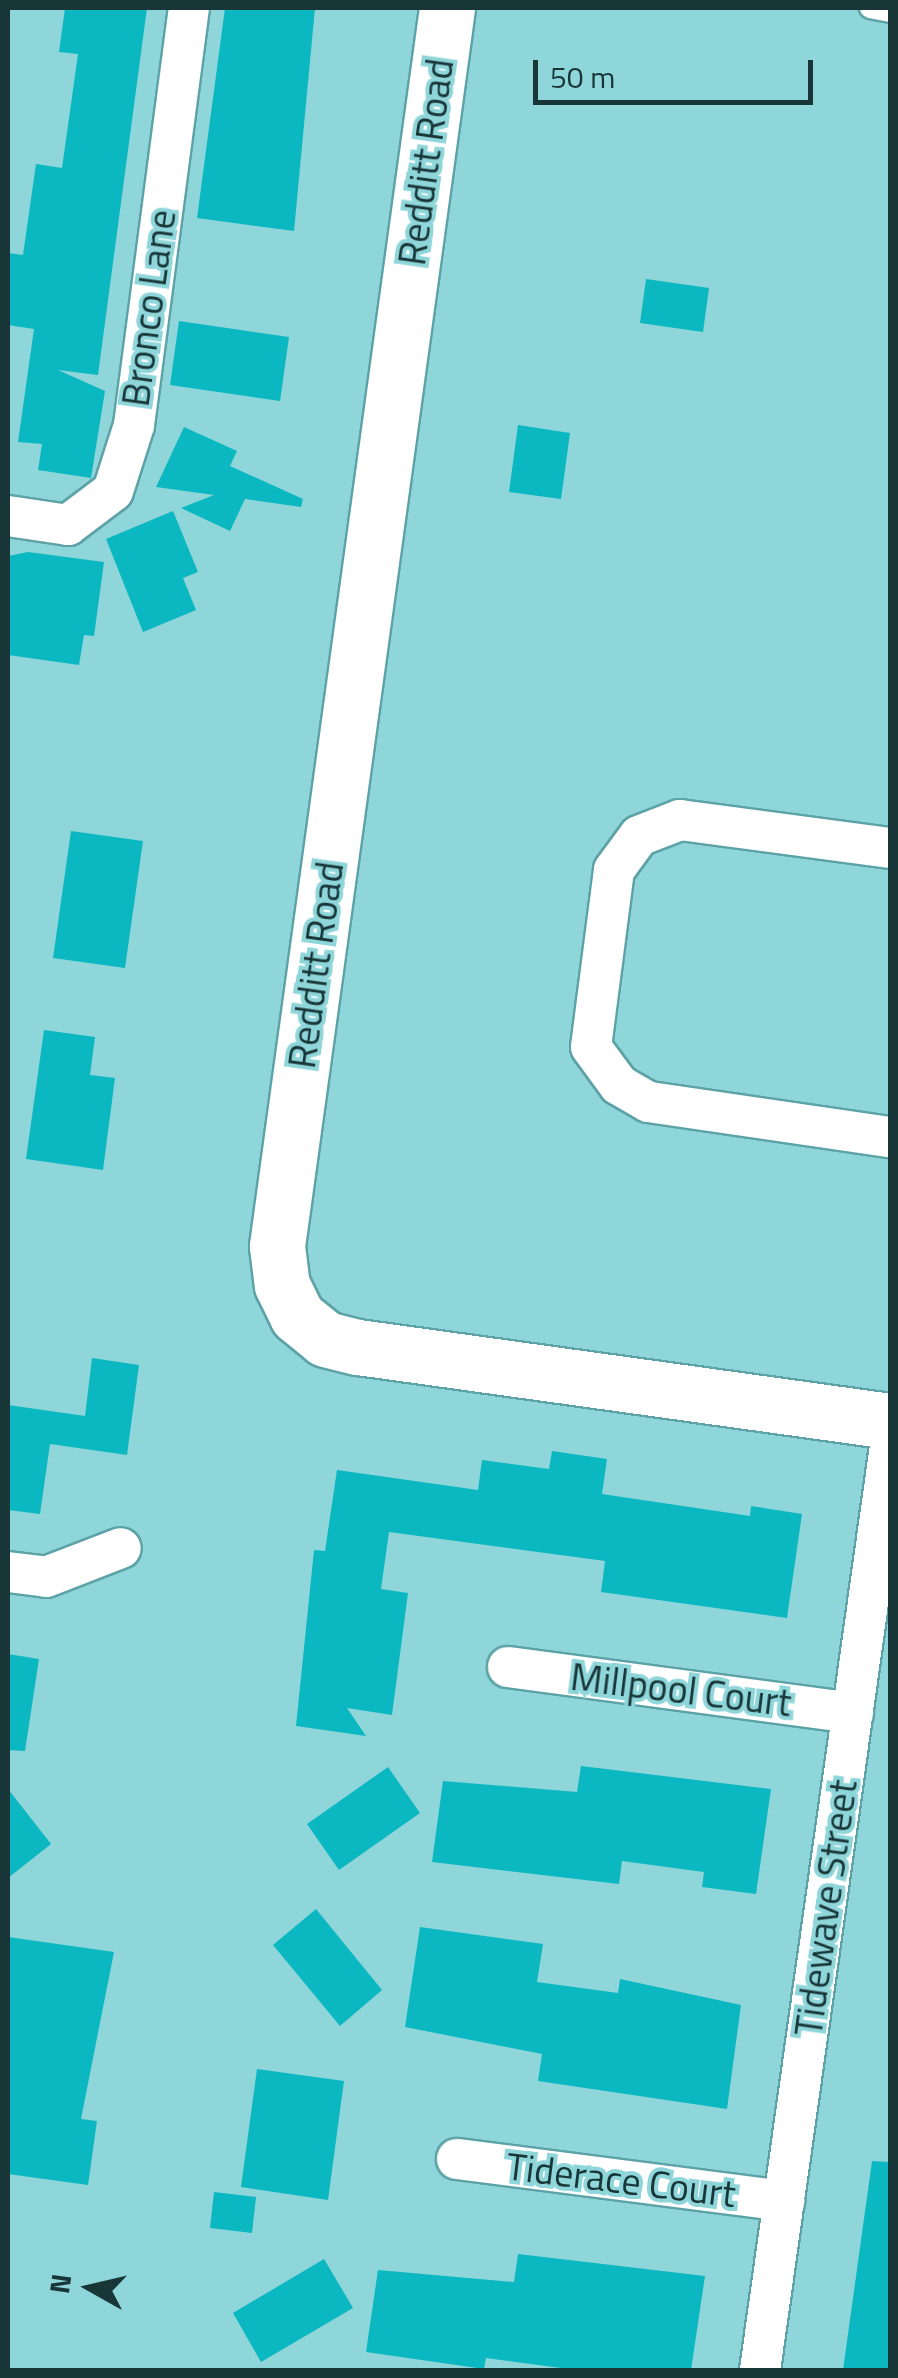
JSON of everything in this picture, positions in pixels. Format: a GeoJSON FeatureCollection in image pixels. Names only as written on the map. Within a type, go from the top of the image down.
{"type":"FeatureCollection","features":[{"type":"Feature","properties":{"kind":"street","name":"Bronco Lane"},"geometry":{"type":"LineString","coordinates":[[8,516],[68,524],[112,491],[134,425],[189,8]]}},
{"type":"Feature","properties":{"kind":"street","name":"Redditt Road"},"geometry":{"type":"LineString","coordinates":[[447,8],[276,1246],[282,1285],[296,1316],[325,1339],[358,1347],[890,1421]]}},
{"type":"Feature","properties":{"kind":"street"},"geometry":{"type":"LineString","coordinates":[[890,848],[680,820],[639,836],[614,870],[592,1048],[618,1086],[648,1102],[890,1137]]}},
{"type":"Feature","properties":{"kind":"street","name":"Tidewave Street"},"geometry":{"type":"LineString","coordinates":[[760,2370],[890,1446]]}},
{"type":"Feature","properties":{"kind":"street"},"geometry":{"type":"LineString","coordinates":[[8,1572],[46,1577],[120,1548]]}},
{"type":"Feature","properties":{"kind":"street","name":"Millpool Court"},"geometry":{"type":"LineString","coordinates":[[508,1668],[853,1713]]}},
{"type":"Feature","properties":{"kind":"street","name":"Tiderace Court"},"geometry":{"type":"LineString","coordinates":[[457,2159],[784,2201]]}},
{"type":"Feature","properties":{"kind":"lane"},"geometry":{"type":"LineString","coordinates":[[870,8],[890,12]]}},
{"type":"Feature","properties":{"kind":"building"},"geometry":{"type":"Polygon","coordinates":[[[65,8],[147,8],[98,375],[58,370],[105,391],[91,478],[38,470],[42,444],[18,442],[34,329],[8,325],[8,253],[23,255],[36,164],[62,168],[78,54],[59,52],[65,8]]]}},
{"type":"Feature","properties":{"kind":"building"},"geometry":{"type":"Polygon","coordinates":[[[225,8],[315,8],[294,231],[197,218],[225,8]]]}},
{"type":"Feature","properties":{"kind":"building"},"geometry":{"type":"Polygon","coordinates":[[[646,279],[709,288],[703,332],[640,323],[646,279]]]}},
{"type":"Feature","properties":{"kind":"building"},"geometry":{"type":"Polygon","coordinates":[[[179,321],[289,337],[280,401],[170,385],[179,321]]]}},
{"type":"Feature","properties":{"kind":"building"},"geometry":{"type":"Polygon","coordinates":[[[518,425],[570,433],[561,499],[509,492],[518,425]]]}},
{"type":"Feature","properties":{"kind":"building"},"geometry":{"type":"Polygon","coordinates":[[[184,427],[237,451],[230,466],[303,499],[301,507],[245,499],[230,531],[181,508],[214,495],[156,487],[184,427]]]}},
{"type":"Feature","properties":{"kind":"building"},"geometry":{"type":"Polygon","coordinates":[[[173,511],[198,572],[183,578],[196,610],[143,632],[106,539],[173,511]]]}},
{"type":"Feature","properties":{"kind":"building"},"geometry":{"type":"Polygon","coordinates":[[[28,552],[104,562],[94,636],[84,635],[79,665],[8,655],[8,556],[28,552]]]}},
{"type":"Feature","properties":{"kind":"building"},"geometry":{"type":"Polygon","coordinates":[[[71,831],[143,841],[125,968],[53,958],[71,831]]]}},
{"type":"Feature","properties":{"kind":"building"},"geometry":{"type":"Polygon","coordinates":[[[44,1030],[95,1037],[90,1075],[115,1078],[103,1170],[26,1159],[44,1030]]]}},
{"type":"Feature","properties":{"kind":"building"},"geometry":{"type":"Polygon","coordinates":[[[92,1358],[139,1365],[127,1455],[50,1444],[40,1514],[8,1510],[8,1405],[85,1416],[92,1358]]]}},
{"type":"Feature","properties":{"kind":"building"},"geometry":{"type":"Polygon","coordinates":[[[552,1451],[607,1459],[602,1494],[750,1516],[751,1506],[802,1514],[787,1618],[601,1592],[605,1561],[389,1532],[381,1589],[408,1593],[392,1715],[347,1708],[366,1736],[296,1726],[314,1550],[325,1551],[337,1470],[478,1490],[482,1460],[549,1469],[552,1451]]]}},
{"type":"Feature","properties":{"kind":"building"},"geometry":{"type":"Polygon","coordinates":[[[8,1654],[39,1659],[25,1751],[8,1750],[8,1654]]]}},
{"type":"Feature","properties":{"kind":"building"},"geometry":{"type":"Polygon","coordinates":[[[581,1766],[771,1789],[756,1894],[702,1887],[704,1872],[622,1861],[619,1884],[432,1862],[443,1781],[577,1792],[581,1766]]]}},
{"type":"Feature","properties":{"kind":"building"},"geometry":{"type":"Polygon","coordinates":[[[388,1767],[420,1813],[339,1870],[307,1824],[388,1767]]]}},
{"type":"Feature","properties":{"kind":"building"},"geometry":{"type":"Polygon","coordinates":[[[8,1789],[51,1844],[8,1878],[8,1789]]]}},
{"type":"Feature","properties":{"kind":"building"},"geometry":{"type":"Polygon","coordinates":[[[316,1909],[382,1990],[340,2026],[273,1945],[316,1909]]]}},
{"type":"Feature","properties":{"kind":"building"},"geometry":{"type":"Polygon","coordinates":[[[420,1927],[543,1944],[537,1982],[618,1993],[620,1979],[741,2005],[727,2109],[538,2081],[542,2054],[405,2027],[420,1927]]]}},
{"type":"Feature","properties":{"kind":"building"},"geometry":{"type":"Polygon","coordinates":[[[8,1937],[114,1952],[81,2119],[97,2121],[88,2185],[8,2174],[8,1937]]]}},
{"type":"Feature","properties":{"kind":"building"},"geometry":{"type":"Polygon","coordinates":[[[257,2069],[344,2081],[328,2200],[241,2187],[257,2069]]]}},
{"type":"Feature","properties":{"kind":"building"},"geometry":{"type":"Polygon","coordinates":[[[872,2161],[890,2162],[890,2370],[843,2370],[872,2161]]]}},
{"type":"Feature","properties":{"kind":"building"},"geometry":{"type":"Polygon","coordinates":[[[214,2192],[256,2197],[252,2233],[210,2228],[214,2192]]]}},
{"type":"Feature","properties":{"kind":"building"},"geometry":{"type":"Polygon","coordinates":[[[518,2254],[705,2276],[691,2370],[576,2370],[486,2358],[484,2369],[366,2352],[378,2270],[514,2282],[518,2254]]]}},
{"type":"Feature","properties":{"kind":"building"},"geometry":{"type":"Polygon","coordinates":[[[324,2259],[353,2308],[261,2362],[233,2313],[324,2259]]]}}]}
